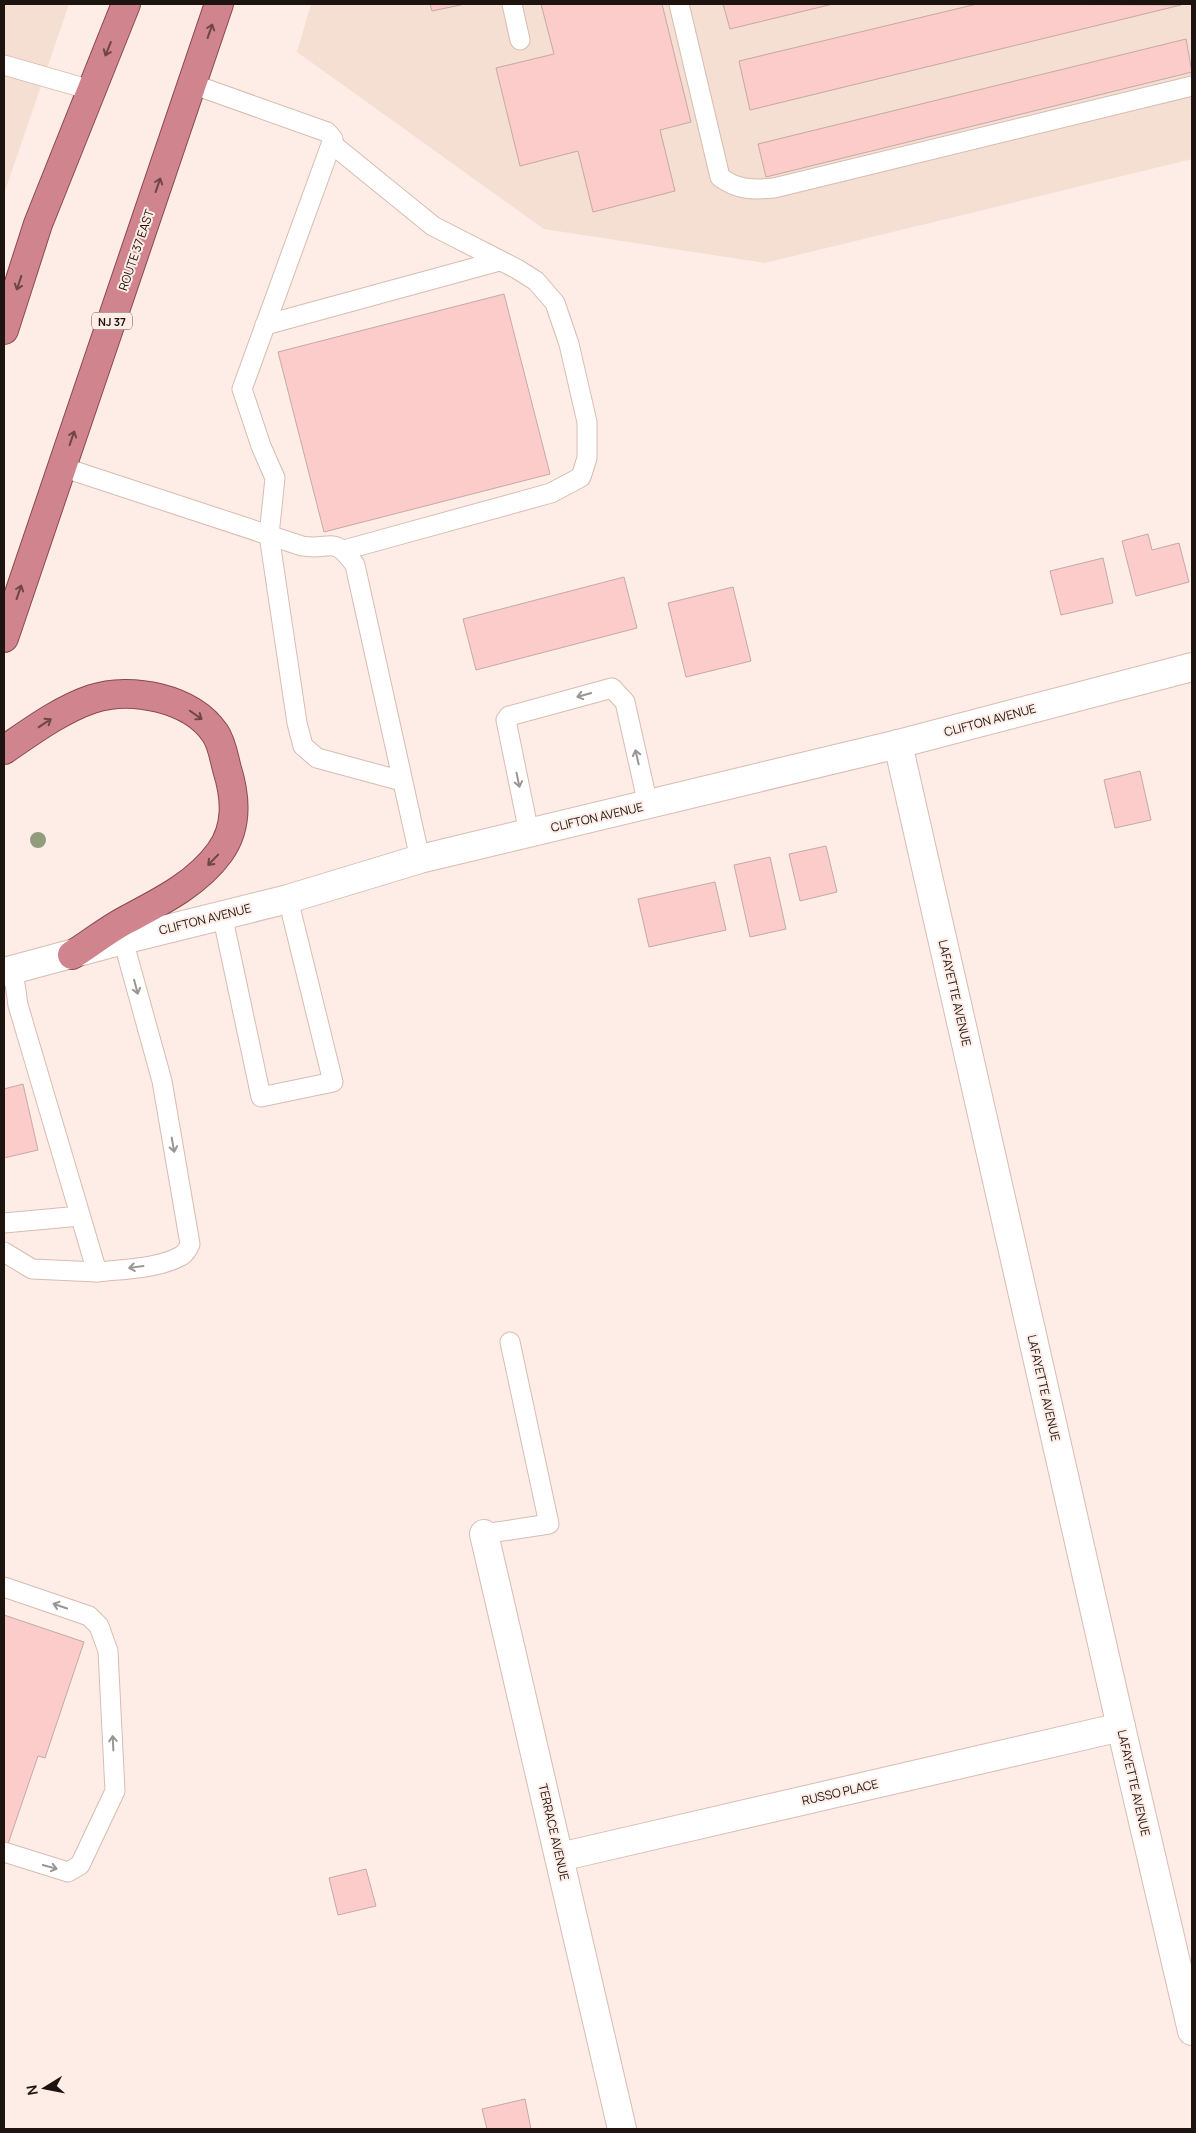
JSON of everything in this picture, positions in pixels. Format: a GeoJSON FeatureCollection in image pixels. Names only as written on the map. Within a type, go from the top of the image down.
{"type":"FeatureCollection","features":[{"type":"Feature","properties":{"kind":"highway"},"geometry":{"type":"LineString","coordinates":[[4,330],[38,224],[126,4]]}},
{"type":"Feature","properties":{"kind":"highway","name":"ROUTE 37 EAST"},"geometry":{"type":"LineString","coordinates":[[4,638],[219,4]]}},
{"type":"Feature","properties":{"kind":"highway"},"geometry":{"type":"LineString","coordinates":[[4,269],[38,224]]}},
{"type":"Feature","properties":{"kind":"highway"},"geometry":{"type":"LineString","coordinates":[[4,750],[61,712],[94,698],[134,693],[176,702],[200,717],[216,734],[233,786],[234,815],[229,837],[219,853],[192,881],[152,908],[125,921],[72,955]]}},
{"type":"Feature","properties":{"kind":"street","name":"CLIFTON AVENUE"},"geometry":{"type":"LineString","coordinates":[[8,971],[222,914],[288,899],[420,859],[898,744],[1192,668]]}},
{"type":"Feature","properties":{"kind":"street","name":"LAFAYETTE AVENUE"},"geometry":{"type":"LineString","coordinates":[[898,744],[1192,2032]]}},
{"type":"Feature","properties":{"kind":"street","name":"TERRACE AVENUE"},"geometry":{"type":"LineString","coordinates":[[484,1534],[622,2129]]}},
{"type":"Feature","properties":{"kind":"street","name":"RUSSO PLACE"},"geometry":{"type":"LineString","coordinates":[[560,1857],[1121,1727]]}},
{"type":"Feature","properties":{"kind":"lane"},"geometry":{"type":"LineString","coordinates":[[512,4],[520,40]]}},
{"type":"Feature","properties":{"kind":"lane"},"geometry":{"type":"LineString","coordinates":[[679,4],[720,177],[730,185],[750,190],[774,188],[1192,86]]}},
{"type":"Feature","properties":{"kind":"lane"},"geometry":{"type":"LineString","coordinates":[[4,65],[91,90]]}},
{"type":"Feature","properties":{"kind":"lane"},"geometry":{"type":"LineString","coordinates":[[192,84],[327,132],[332,139],[332,144],[323,163],[242,389],[261,446],[275,478],[268,536],[296,723],[303,746],[317,758],[402,781]]}},
{"type":"Feature","properties":{"kind":"lane"},"geometry":{"type":"LineString","coordinates":[[332,144],[433,226],[536,281],[555,303],[569,344],[587,422],[587,458],[581,477],[551,493],[344,550]]}},
{"type":"Feature","properties":{"kind":"lane"},"geometry":{"type":"LineString","coordinates":[[265,325],[499,261]]}},
{"type":"Feature","properties":{"kind":"lane"},"geometry":{"type":"LineString","coordinates":[[62,467],[268,536],[302,546],[314,548],[329,544],[344,550],[355,565],[420,859]]}},
{"type":"Feature","properties":{"kind":"lane"},"geometry":{"type":"LineString","coordinates":[[529,833],[506,720],[509,716],[612,688],[625,702],[648,804]]}},
{"type":"Feature","properties":{"kind":"lane"},"geometry":{"type":"LineString","coordinates":[[222,914],[261,1097],[333,1082],[288,899]]}},
{"type":"Feature","properties":{"kind":"lane"},"geometry":{"type":"LineString","coordinates":[[4,1252],[32,1269],[97,1272],[143,1266],[181,1256],[187,1251],[190,1244],[162,1081],[123,940]]}},
{"type":"Feature","properties":{"kind":"lane"},"geometry":{"type":"LineString","coordinates":[[8,971],[11,1010],[97,1272]]}},
{"type":"Feature","properties":{"kind":"lane"},"geometry":{"type":"LineString","coordinates":[[4,1223],[80,1216]]}},
{"type":"Feature","properties":{"kind":"lane"},"geometry":{"type":"LineString","coordinates":[[484,1534],[549,1524],[510,1342]]}},
{"type":"Feature","properties":{"kind":"lane"},"geometry":{"type":"LineString","coordinates":[[4,1587],[89,1616],[99,1626],[108,1652],[115,1791],[80,1865],[68,1872],[4,1852]]}},
{"type":"Feature","properties":{"kind":"shaded area"},"geometry":{"type":"Polygon","coordinates":[[[4,4],[69,4],[4,194],[4,4]]]}},
{"type":"Feature","properties":{"kind":"shaded area"},"geometry":{"type":"Polygon","coordinates":[[[311,4],[1192,4],[1192,159],[765,263],[544,229],[297,52],[311,4]]]}},
{"type":"Feature","properties":{"kind":"building"},"geometry":{"type":"Polygon","coordinates":[[[430,4],[465,4],[432,11],[430,4]]]}},
{"type":"Feature","properties":{"kind":"building"},"geometry":{"type":"Polygon","coordinates":[[[541,4],[662,4],[691,122],[660,130],[675,191],[593,212],[578,151],[520,166],[496,68],[554,54],[541,4]]]}},
{"type":"Feature","properties":{"kind":"building"},"geometry":{"type":"Polygon","coordinates":[[[723,4],[833,4],[730,29],[723,4]]]}},
{"type":"Feature","properties":{"kind":"building"},"geometry":{"type":"Polygon","coordinates":[[[977,4],[1181,5],[750,110],[739,61],[977,4]]]}},
{"type":"Feature","properties":{"kind":"building"},"geometry":{"type":"Polygon","coordinates":[[[1186,39],[1192,72],[766,177],[758,144],[1186,39]]]}},
{"type":"Feature","properties":{"kind":"building"},"geometry":{"type":"Polygon","coordinates":[[[504,294],[550,474],[324,532],[278,352],[504,294]]]}},
{"type":"Feature","properties":{"kind":"building"},"geometry":{"type":"Polygon","coordinates":[[[1148,534],[1152,550],[1179,543],[1189,582],[1136,596],[1122,541],[1148,534]]]}},
{"type":"Feature","properties":{"kind":"building"},"geometry":{"type":"Polygon","coordinates":[[[1103,558],[1113,603],[1061,615],[1050,571],[1103,558]]]}},
{"type":"Feature","properties":{"kind":"building"},"geometry":{"type":"Polygon","coordinates":[[[624,577],[637,628],[476,670],[463,619],[624,577]]]}},
{"type":"Feature","properties":{"kind":"building"},"geometry":{"type":"Polygon","coordinates":[[[733,587],[751,661],[686,677],[668,603],[733,587]]]}},
{"type":"Feature","properties":{"kind":"building"},"geometry":{"type":"Polygon","coordinates":[[[1140,771],[1151,820],[1115,828],[1104,780],[1140,771]]]}},
{"type":"Feature","properties":{"kind":"building"},"geometry":{"type":"Polygon","coordinates":[[[826,846],[837,892],[800,901],[789,854],[826,846]]]}},
{"type":"Feature","properties":{"kind":"building"},"geometry":{"type":"Polygon","coordinates":[[[770,857],[786,929],[750,937],[734,865],[770,857]]]}},
{"type":"Feature","properties":{"kind":"building"},"geometry":{"type":"Polygon","coordinates":[[[715,882],[726,930],[649,947],[638,899],[715,882]]]}},
{"type":"Feature","properties":{"kind":"building"},"geometry":{"type":"Polygon","coordinates":[[[23,1084],[38,1150],[4,1158],[4,1089],[23,1084]]]}},
{"type":"Feature","properties":{"kind":"building"},"geometry":{"type":"Polygon","coordinates":[[[4,1615],[84,1642],[45,1758],[38,1756],[8,1844],[4,1843],[4,1615]]]}},
{"type":"Feature","properties":{"kind":"building"},"geometry":{"type":"Polygon","coordinates":[[[366,1869],[376,1906],[338,1915],[329,1878],[366,1869]]]}},
{"type":"Feature","properties":{"kind":"building"},"geometry":{"type":"Polygon","coordinates":[[[525,2099],[531,2129],[487,2129],[482,2109],[525,2099]]]}}]}
